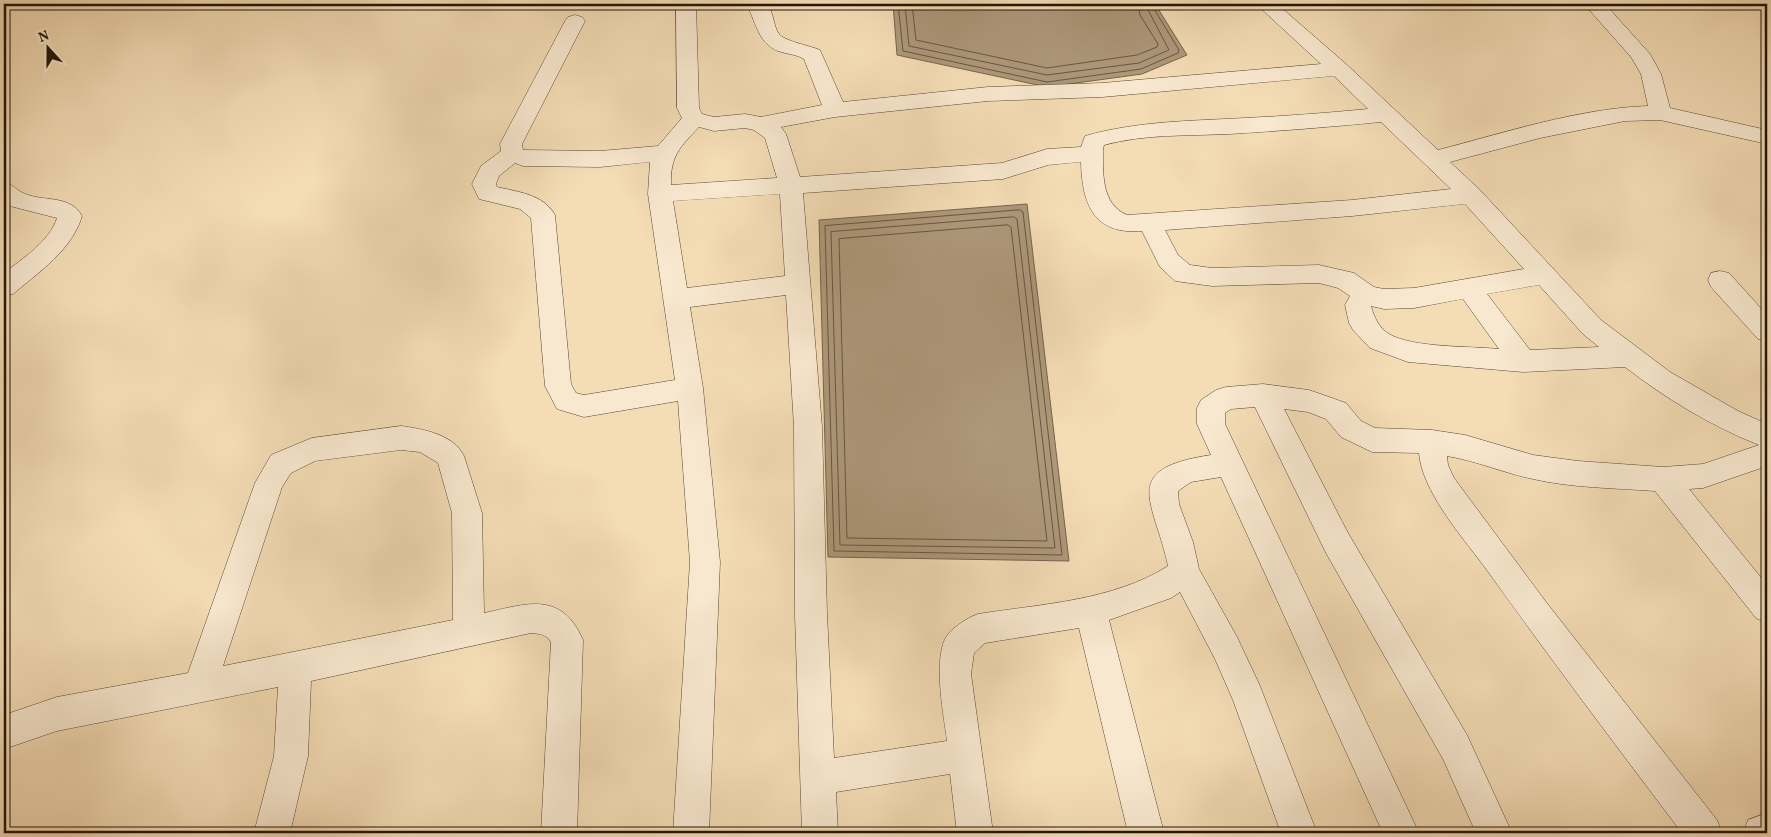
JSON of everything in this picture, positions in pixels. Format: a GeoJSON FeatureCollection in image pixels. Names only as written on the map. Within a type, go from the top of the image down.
{"type":"FeatureCollection","features":[{"type":"Feature","properties":{"kind":"street"},"geometry":{"type":"LineString","coordinates":[[686,4],[688,108],[694,120]]}},
{"type":"Feature","properties":{"kind":"street"},"geometry":{"type":"LineString","coordinates":[[756,4],[761,9],[770,38],[784,46],[801,49],[813,56],[835,110]]}},
{"type":"Feature","properties":{"kind":"street"},"geometry":{"type":"LineString","coordinates":[[1266,4],[1471,195],[1592,326],[1661,380],[1728,419],[1767,436]]}},
{"type":"Feature","properties":{"kind":"street"},"geometry":{"type":"LineString","coordinates":[[1594,4],[1640,54],[1651,74],[1660,113]]}},
{"type":"Feature","properties":{"kind":"street"},"geometry":{"type":"LineString","coordinates":[[512,154],[511,144],[575,21]]}},
{"type":"Feature","properties":{"kind":"street"},"geometry":{"type":"LineString","coordinates":[[694,120],[714,124],[745,121],[762,124],[835,110],[988,94],[1102,90],[1339,70]]}},
{"type":"Feature","properties":{"kind":"street"},"geometry":{"type":"LineString","coordinates":[[1433,159],[1540,131],[1615,115],[1660,113],[1767,137]]}},
{"type":"Feature","properties":{"kind":"street"},"geometry":{"type":"LineString","coordinates":[[1385,114],[1286,124],[1146,131],[1111,135],[1093,141],[1090,154],[1097,199],[1106,215],[1125,224],[1352,208],[1471,195]]}},
{"type":"Feature","properties":{"kind":"street"},"geometry":{"type":"LineString","coordinates":[[691,833],[704,562],[690,388],[660,194],[659,174],[663,153],[694,120]]}},
{"type":"Feature","properties":{"kind":"street"},"geometry":{"type":"LineString","coordinates":[[762,124],[775,134],[791,186],[808,427],[816,778],[820,833]]}},
{"type":"Feature","properties":{"kind":"street"},"geometry":{"type":"LineString","coordinates":[[512,154],[524,158],[600,159],[663,153]]}},
{"type":"Feature","properties":{"kind":"street"},"geometry":{"type":"LineString","coordinates":[[512,154],[489,172],[484,184],[487,194],[528,202],[543,215],[558,386],[567,401],[584,406],[690,388]]}},
{"type":"Feature","properties":{"kind":"street"},"geometry":{"type":"LineString","coordinates":[[660,194],[1003,171],[1047,157],[1090,154]]}},
{"type":"Feature","properties":{"kind":"street"},"geometry":{"type":"LineString","coordinates":[[4,190],[14,199],[63,210],[70,216],[69,223],[56,242],[4,287]]}},
{"type":"Feature","properties":{"kind":"street"},"geometry":{"type":"LineString","coordinates":[[1149,222],[1169,261],[1184,274],[1212,277],[1319,274],[1345,280],[1366,294],[1384,299],[1414,298],[1470,290],[1544,275]]}},
{"type":"Feature","properties":{"kind":"street"},"geometry":{"type":"LineString","coordinates":[[1720,280],[1767,332]]}},
{"type":"Feature","properties":{"kind":"street"},"geometry":{"type":"LineString","coordinates":[[676,299],[798,284]]}},
{"type":"Feature","properties":{"kind":"street"},"geometry":{"type":"LineString","coordinates":[[1470,290],[1523,361]]}},
{"type":"Feature","properties":{"kind":"street"},"geometry":{"type":"LineString","coordinates":[[1366,294],[1358,305],[1362,323],[1379,341],[1408,352],[1523,361],[1629,356]]}},
{"type":"Feature","properties":{"kind":"street"},"geometry":{"type":"LineString","coordinates":[[1263,395],[1337,543],[1455,747],[1494,833]]}},
{"type":"Feature","properties":{"kind":"street"},"geometry":{"type":"LineString","coordinates":[[1401,833],[1211,424],[1211,408],[1226,398],[1263,395],[1309,402],[1336,411],[1351,428],[1372,440],[1432,442],[1465,447],[1533,467],[1578,473],[1663,479],[1703,476],[1767,454]]}},
{"type":"Feature","properties":{"kind":"street"},"geometry":{"type":"LineString","coordinates":[[200,686],[269,483],[281,464],[312,450],[401,438],[425,441],[450,456],[467,513],[469,631]]}},
{"type":"Feature","properties":{"kind":"street"},"geometry":{"type":"LineString","coordinates":[[1432,442],[1434,465],[1443,486],[1535,612],[1704,833]]}},
{"type":"Feature","properties":{"kind":"street"},"geometry":{"type":"LineString","coordinates":[[1229,464],[1184,471],[1164,485],[1164,504],[1178,542],[1185,572],[1226,648],[1248,697],[1299,833]]}},
{"type":"Feature","properties":{"kind":"street"},"geometry":{"type":"LineString","coordinates":[[1663,479],[1767,608]]}},
{"type":"Feature","properties":{"kind":"street"},"geometry":{"type":"LineString","coordinates":[[975,833],[955,674],[959,645],[978,630],[1091,611],[1160,588],[1185,572]]}},
{"type":"Feature","properties":{"kind":"street"},"geometry":{"type":"LineString","coordinates":[[1091,611],[1146,833]]}},
{"type":"Feature","properties":{"kind":"street"},"geometry":{"type":"LineString","coordinates":[[4,732],[57,714],[295,668],[531,618],[550,620],[561,628],[567,640],[559,833]]}},
{"type":"Feature","properties":{"kind":"street"},"geometry":{"type":"LineString","coordinates":[[272,833],[291,756],[295,668]]}},
{"type":"Feature","properties":{"kind":"street"},"geometry":{"type":"LineString","coordinates":[[816,778],[965,755]]}},
{"type":"Feature","properties":{"kind":"street"},"geometry":{"type":"LineString","coordinates":[[1761,833],[1767,830]]}},
{"type":"Feature","properties":{"kind":"water"},"geometry":{"type":"Polygon","coordinates":[[[893,4],[1155,4],[1187,55],[1142,74],[1047,87],[897,55],[893,4]]]}},
{"type":"Feature","properties":{"kind":"water"},"geometry":{"type":"Polygon","coordinates":[[[1027,204],[1069,561],[828,557],[819,220],[1027,204]]]}}]}
